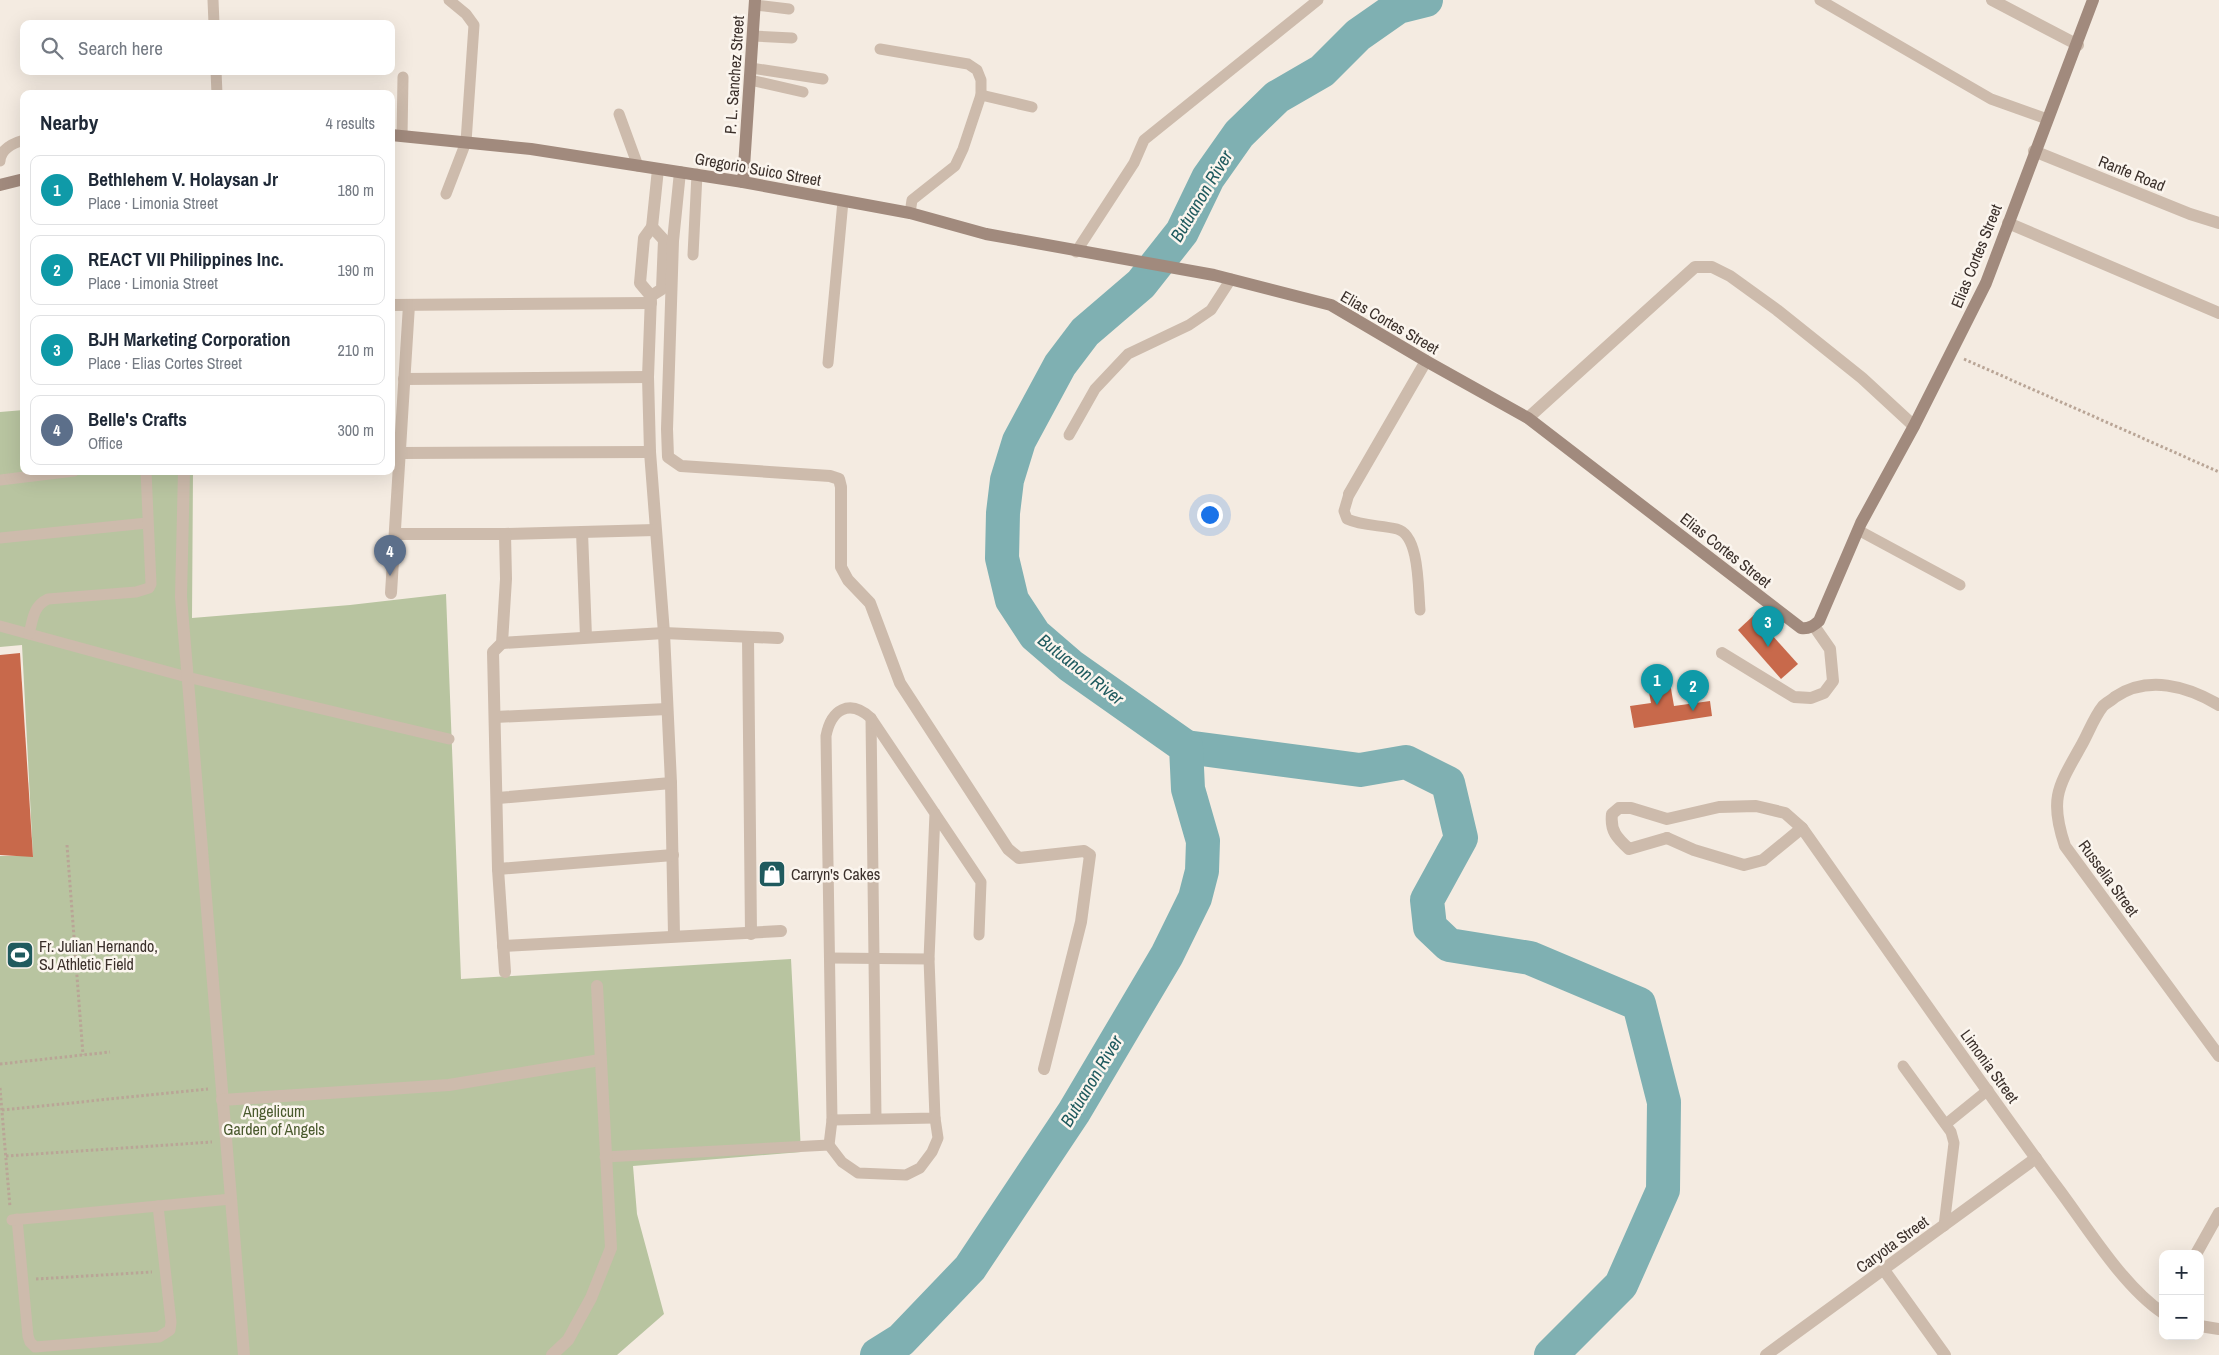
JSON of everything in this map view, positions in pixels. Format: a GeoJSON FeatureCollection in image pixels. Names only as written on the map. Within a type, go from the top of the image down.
{"type":"FeatureCollection","features":[{"type":"Feature","properties":{"kind":"street"},"geometry":{"type":"LineString","coordinates":[[1992,0],[2078,45]]}},
{"type":"Feature","properties":{"kind":"street","name":"Elias Cortes Street"},"geometry":{"type":"LineString","coordinates":[[1114,258],[1214,275],[1331,305],[1528,418],[1801,628],[1814,626],[1822,614],[1858,530],[1914,426],[1986,283],[2034,151],[2078,45],[2093,0]]}},
{"type":"Feature","properties":{"kind":"street","name":"P. L. Sanchez Street"},"geometry":{"type":"LineString","coordinates":[[743,182],[755,2]]}},
{"type":"Feature","properties":{"kind":"street","name":"Gregorio Suico Street"},"geometry":{"type":"LineString","coordinates":[[396,135],[531,149],[697,174],[910,213],[986,234],[1114,258]]}},
{"type":"Feature","properties":{"kind":"street","name":"Ranfe Road"},"geometry":{"type":"LineString","coordinates":[[2034,151],[2190,214],[2219,223]]}},
{"type":"Feature","properties":{"kind":"street"},"geometry":{"type":"LineString","coordinates":[[658,169],[652,227],[644,238],[640,283],[651,299],[648,377],[650,452],[664,632],[674,936]]}},
{"type":"Feature","properties":{"kind":"street"},"geometry":{"type":"LineString","coordinates":[[680,172],[674,241],[667,429],[668,456],[681,466],[830,476],[839,479],[841,487],[841,567],[844,574],[870,603],[900,683],[1008,849],[1019,858],[1084,851],[1090,855],[1082,922],[1044,1069]]}},
{"type":"Feature","properties":{"kind":"street"},"geometry":{"type":"LineString","coordinates":[[0,185],[20,180]]}},
{"type":"Feature","properties":{"kind":"street"},"geometry":{"type":"LineString","coordinates":[[2008,223],[2219,313]]}},
{"type":"Feature","properties":{"kind":"street"},"geometry":{"type":"LineString","coordinates":[[395,305],[651,299],[662,289],[664,247],[664,240],[652,227]]}},
{"type":"Feature","properties":{"kind":"street"},"geometry":{"type":"LineString","coordinates":[[1528,418],[1695,266],[1712,267],[1730,276],[1770,304],[1862,378],[1914,426]]}},
{"type":"Feature","properties":{"kind":"street"},"geometry":{"type":"LineString","coordinates":[[391,593],[409,305]]}},
{"type":"Feature","properties":{"kind":"street"},"geometry":{"type":"LineString","coordinates":[[1349,494],[1426,361]]}},
{"type":"Feature","properties":{"kind":"street"},"geometry":{"type":"LineString","coordinates":[[404,380],[648,377]]}},
{"type":"Feature","properties":{"kind":"street"},"geometry":{"type":"LineString","coordinates":[[400,453],[650,452]]}},
{"type":"Feature","properties":{"kind":"street"},"geometry":{"type":"LineString","coordinates":[[184,475],[181,597],[244,1355]]}},
{"type":"Feature","properties":{"kind":"street"},"geometry":{"type":"LineString","coordinates":[[396,534],[505,534],[655,530]]}},
{"type":"Feature","properties":{"kind":"street"},"geometry":{"type":"LineString","coordinates":[[582,532],[586,637]]}},
{"type":"Feature","properties":{"kind":"street"},"geometry":{"type":"LineString","coordinates":[[502,643],[506,579],[505,534]]}},
{"type":"Feature","properties":{"kind":"street"},"geometry":{"type":"LineString","coordinates":[[1722,653],[1794,697],[1811,698],[1824,693],[1833,681],[1830,648],[1814,626]]}},
{"type":"Feature","properties":{"kind":"street"},"geometry":{"type":"LineString","coordinates":[[505,972],[498,869],[498,798],[493,652],[502,643],[664,632],[778,638]]}},
{"type":"Feature","properties":{"kind":"street"},"geometry":{"type":"LineString","coordinates":[[748,637],[750,934]]}},
{"type":"Feature","properties":{"kind":"street","name":"Russelia Street"},"geometry":{"type":"LineString","coordinates":[[2219,705],[2184,689],[2153,684],[2138,687],[2121,694],[2103,706],[2060,783],[2056,806],[2058,826],[2065,846],[2219,1056]]}},
{"type":"Feature","properties":{"kind":"street"},"geometry":{"type":"LineString","coordinates":[[495,717],[667,709]]}},
{"type":"Feature","properties":{"kind":"street"},"geometry":{"type":"LineString","coordinates":[[498,798],[670,783]]}},
{"type":"Feature","properties":{"kind":"street","name":"Limonia Street"},"geometry":{"type":"LineString","coordinates":[[1667,819],[1719,807],[1756,806],[1785,813],[1802,828],[2036,1158],[2126,1279],[2143,1298],[2159,1310]]}},
{"type":"Feature","properties":{"kind":"street"},"geometry":{"type":"LineString","coordinates":[[1667,838],[1667,819],[1630,808],[1619,808],[1612,814],[1611,824],[1615,836],[1629,849],[1667,838],[1694,850],[1744,865],[1763,860],[1802,828]]}},
{"type":"Feature","properties":{"kind":"street"},"geometry":{"type":"LineString","coordinates":[[498,869],[672,855]]}},
{"type":"Feature","properties":{"kind":"street"},"geometry":{"type":"LineString","coordinates":[[502,946],[781,931]]}},
{"type":"Feature","properties":{"kind":"street"},"geometry":{"type":"LineString","coordinates":[[552,1355],[568,1340],[591,1298],[610,1248],[597,986]]}},
{"type":"Feature","properties":{"kind":"street"},"geometry":{"type":"LineString","coordinates":[[221,1094],[449,1085],[600,1060]]}},
{"type":"Feature","properties":{"kind":"street","name":"Caryota Street"},"geometry":{"type":"LineString","coordinates":[[1766,1355],[2036,1158]]}},
{"type":"Feature","properties":{"kind":"street"},"geometry":{"type":"LineString","coordinates":[[2198,1250],[2219,1214]]}},
{"type":"Feature","properties":{"kind":"street"},"geometry":{"type":"LineString","coordinates":[[1884,1270],[1944,1355]]}},
{"type":"Feature","properties":{"kind":"street"},"geometry":{"type":"LineString","coordinates":[[2204,1327],[2219,1329]]}},
{"type":"Feature","properties":{"kind":"lane"},"geometry":{"type":"LineString","coordinates":[[213,0],[214,20]]}},
{"type":"Feature","properties":{"kind":"lane"},"geometry":{"type":"LineString","coordinates":[[446,194],[466,142],[474,25],[466,14],[449,0]]}},
{"type":"Feature","properties":{"kind":"lane"},"geometry":{"type":"LineString","coordinates":[[1076,252],[1134,163],[1144,140],[1318,0]]}},
{"type":"Feature","properties":{"kind":"lane"},"geometry":{"type":"LineString","coordinates":[[1820,0],[1991,99],[2047,119]]}},
{"type":"Feature","properties":{"kind":"lane"},"geometry":{"type":"LineString","coordinates":[[755,2],[789,9]]}},
{"type":"Feature","properties":{"kind":"lane"},"geometry":{"type":"LineString","coordinates":[[753,36],[792,38]]}},
{"type":"Feature","properties":{"kind":"lane"},"geometry":{"type":"LineString","coordinates":[[880,49],[968,64],[977,70],[981,80],[981,95],[955,166],[912,200],[910,213]]}},
{"type":"Feature","properties":{"kind":"lane"},"geometry":{"type":"LineString","coordinates":[[750,74],[822,79]]}},
{"type":"Feature","properties":{"kind":"lane"},"geometry":{"type":"LineString","coordinates":[[750,74],[803,92]]}},
{"type":"Feature","properties":{"kind":"lane"},"geometry":{"type":"LineString","coordinates":[[216,75],[217,90]]}},
{"type":"Feature","properties":{"kind":"lane"},"geometry":{"type":"LineString","coordinates":[[396,135],[403,77]]}},
{"type":"Feature","properties":{"kind":"lane"},"geometry":{"type":"LineString","coordinates":[[981,95],[1032,107]]}},
{"type":"Feature","properties":{"kind":"lane"},"geometry":{"type":"LineString","coordinates":[[619,114],[638,166]]}},
{"type":"Feature","properties":{"kind":"lane"},"geometry":{"type":"LineString","coordinates":[[0,161],[0,155],[12,144],[20,141]]}},
{"type":"Feature","properties":{"kind":"lane"},"geometry":{"type":"LineString","coordinates":[[692,255],[697,174]]}},
{"type":"Feature","properties":{"kind":"lane"},"geometry":{"type":"LineString","coordinates":[[0,179],[0,185]]}},
{"type":"Feature","properties":{"kind":"lane"},"geometry":{"type":"LineString","coordinates":[[828,363],[843,201]]}},
{"type":"Feature","properties":{"kind":"lane"},"geometry":{"type":"LineString","coordinates":[[1069,435],[1095,388],[1128,354],[1189,326],[1211,310],[1231,279]]}},
{"type":"Feature","properties":{"kind":"lane"},"geometry":{"type":"LineString","coordinates":[[0,480],[41,475]]}},
{"type":"Feature","properties":{"kind":"lane"},"geometry":{"type":"LineString","coordinates":[[29,634],[35,610],[40,603],[48,599],[136,592],[149,588],[151,584],[147,523],[148,475]]}},
{"type":"Feature","properties":{"kind":"lane"},"geometry":{"type":"LineString","coordinates":[[1349,494],[1344,511],[1347,519],[1399,529],[1409,538],[1415,558],[1420,610]]}},
{"type":"Feature","properties":{"kind":"lane"},"geometry":{"type":"LineString","coordinates":[[0,538],[147,523]]}},
{"type":"Feature","properties":{"kind":"lane"},"geometry":{"type":"LineString","coordinates":[[1858,530],[1960,585]]}},
{"type":"Feature","properties":{"kind":"lane"},"geometry":{"type":"LineString","coordinates":[[0,626],[187,677],[449,739]]}},
{"type":"Feature","properties":{"kind":"lane"},"geometry":{"type":"LineString","coordinates":[[935,813],[928,959],[935,1118],[938,1138],[932,1152],[920,1168],[906,1175],[858,1172],[842,1162],[829,1145],[832,1120],[826,736],[829,723],[836,712],[850,707],[861,709],[871,718],[935,813],[981,882],[979,935]]}},
{"type":"Feature","properties":{"kind":"lane"},"geometry":{"type":"LineString","coordinates":[[871,718],[876,1118]]}},
{"type":"Feature","properties":{"kind":"lane"},"geometry":{"type":"LineString","coordinates":[[830,958],[928,959]]}},
{"type":"Feature","properties":{"kind":"lane"},"geometry":{"type":"LineString","coordinates":[[1904,1066],[1946,1124],[1951,1132],[1954,1143],[1954,1158],[1944,1226]]}},
{"type":"Feature","properties":{"kind":"lane"},"geometry":{"type":"LineString","coordinates":[[1946,1124],[1988,1090]]}},
{"type":"Feature","properties":{"kind":"lane"},"geometry":{"type":"LineString","coordinates":[[832,1120],[935,1118]]}},
{"type":"Feature","properties":{"kind":"lane"},"geometry":{"type":"LineString","coordinates":[[605,1157],[829,1145]]}},
{"type":"Feature","properties":{"kind":"lane"},"geometry":{"type":"LineString","coordinates":[[158,1206],[171,1322],[170,1330],[164,1335],[41,1348],[35,1347],[30,1342],[14,1220],[158,1206],[231,1200]]}},
{"type":"Feature","properties":{"kind":"path"},"geometry":{"type":"LineString","coordinates":[[1950,353],[2219,472]]}},
{"type":"Feature","properties":{"kind":"path"},"geometry":{"type":"LineString","coordinates":[[67,845],[83,1055]]}},
{"type":"Feature","properties":{"kind":"path"},"geometry":{"type":"LineString","coordinates":[[0,1064],[110,1052]]}},
{"type":"Feature","properties":{"kind":"path"},"geometry":{"type":"LineString","coordinates":[[0,1088],[14,1220]]}},
{"type":"Feature","properties":{"kind":"path"},"geometry":{"type":"LineString","coordinates":[[2,1110],[221,1094]]}},
{"type":"Feature","properties":{"kind":"path"},"geometry":{"type":"LineString","coordinates":[[6,1156],[225,1141]]}},
{"type":"Feature","properties":{"kind":"path"},"geometry":{"type":"LineString","coordinates":[[22,1280],[166,1271]]}},
{"type":"Feature","properties":{"kind":"green space","name":"Angelicum Garden of Angels"},"geometry":{"type":"Polygon","coordinates":[[[20,410],[20,475],[193,475],[192,618],[350,605],[446,594],[461,979],[791,959],[801,1152],[633,1166],[637,1214],[664,1314],[617,1355],[0,1355],[0,856],[33,856],[22,645],[0,647],[0,412],[20,410]]]}},
{"type":"Feature","properties":{"kind":"building"},"geometry":{"type":"Polygon","coordinates":[[[1754,615],[1798,664],[1781,679],[1738,630],[1754,615]]]}},
{"type":"Feature","properties":{"kind":"building"},"geometry":{"type":"Polygon","coordinates":[[[20,653],[33,857],[0,855],[0,655],[20,653]]]}},
{"type":"Feature","properties":{"kind":"building"},"geometry":{"type":"Polygon","coordinates":[[[1670,683],[1674,706],[1710,701],[1712,716],[1634,728],[1630,706],[1651,703],[1648,687],[1670,683]]]}},
{"type":"Feature","properties":{"kind":"waterway","name":"Butuanon River"},"geometry":{"type":"LineString","coordinates":[[877,1355],[901,1340],[970,1268],[1074,1112],[1167,955],[1195,898],[1202,871],[1203,841],[1188,789],[1186,747],[1071,666],[1035,635],[1012,600],[1002,558],[1003,513],[1007,480],[1019,441],[1060,365],[1085,332],[1141,284],[1182,232],[1208,178],[1239,134],[1277,97],[1322,71],[1358,35],[1398,7],[1426,0]]}},
{"type":"Feature","properties":{"kind":"waterway"},"geometry":{"type":"LineString","coordinates":[[1186,747],[1360,770],[1406,762],[1448,783],[1461,838],[1427,900],[1430,927],[1449,945],[1530,958],[1639,1004],[1664,1102],[1663,1190],[1621,1285],[1551,1355]]}},
{"type":"Feature","properties":{"kind":"place","name":"Belle's Crafts"},"geometry":{"type":"Point","coordinates":[390,576]}},
{"type":"Feature","properties":{"kind":"place","name":"BJH Marketing Corporation"},"geometry":{"type":"Point","coordinates":[1768,647]}},
{"type":"Feature","properties":{"kind":"place","name":"Bethlehem V. Holaysan Jr"},"geometry":{"type":"Point","coordinates":[1657,705]}},
{"type":"Feature","properties":{"kind":"place","name":"REACT VII Philippines Inc."},"geometry":{"type":"Point","coordinates":[1693,711]}},
{"type":"Feature","properties":{"kind":"place","name":"Carryn's Cakes"},"geometry":{"type":"Point","coordinates":[772,874]}},
{"type":"Feature","properties":{"kind":"place","name":"Fr. Julian Hernando, SJ Athletic Field"},"geometry":{"type":"Point","coordinates":[20,955]}}]}
